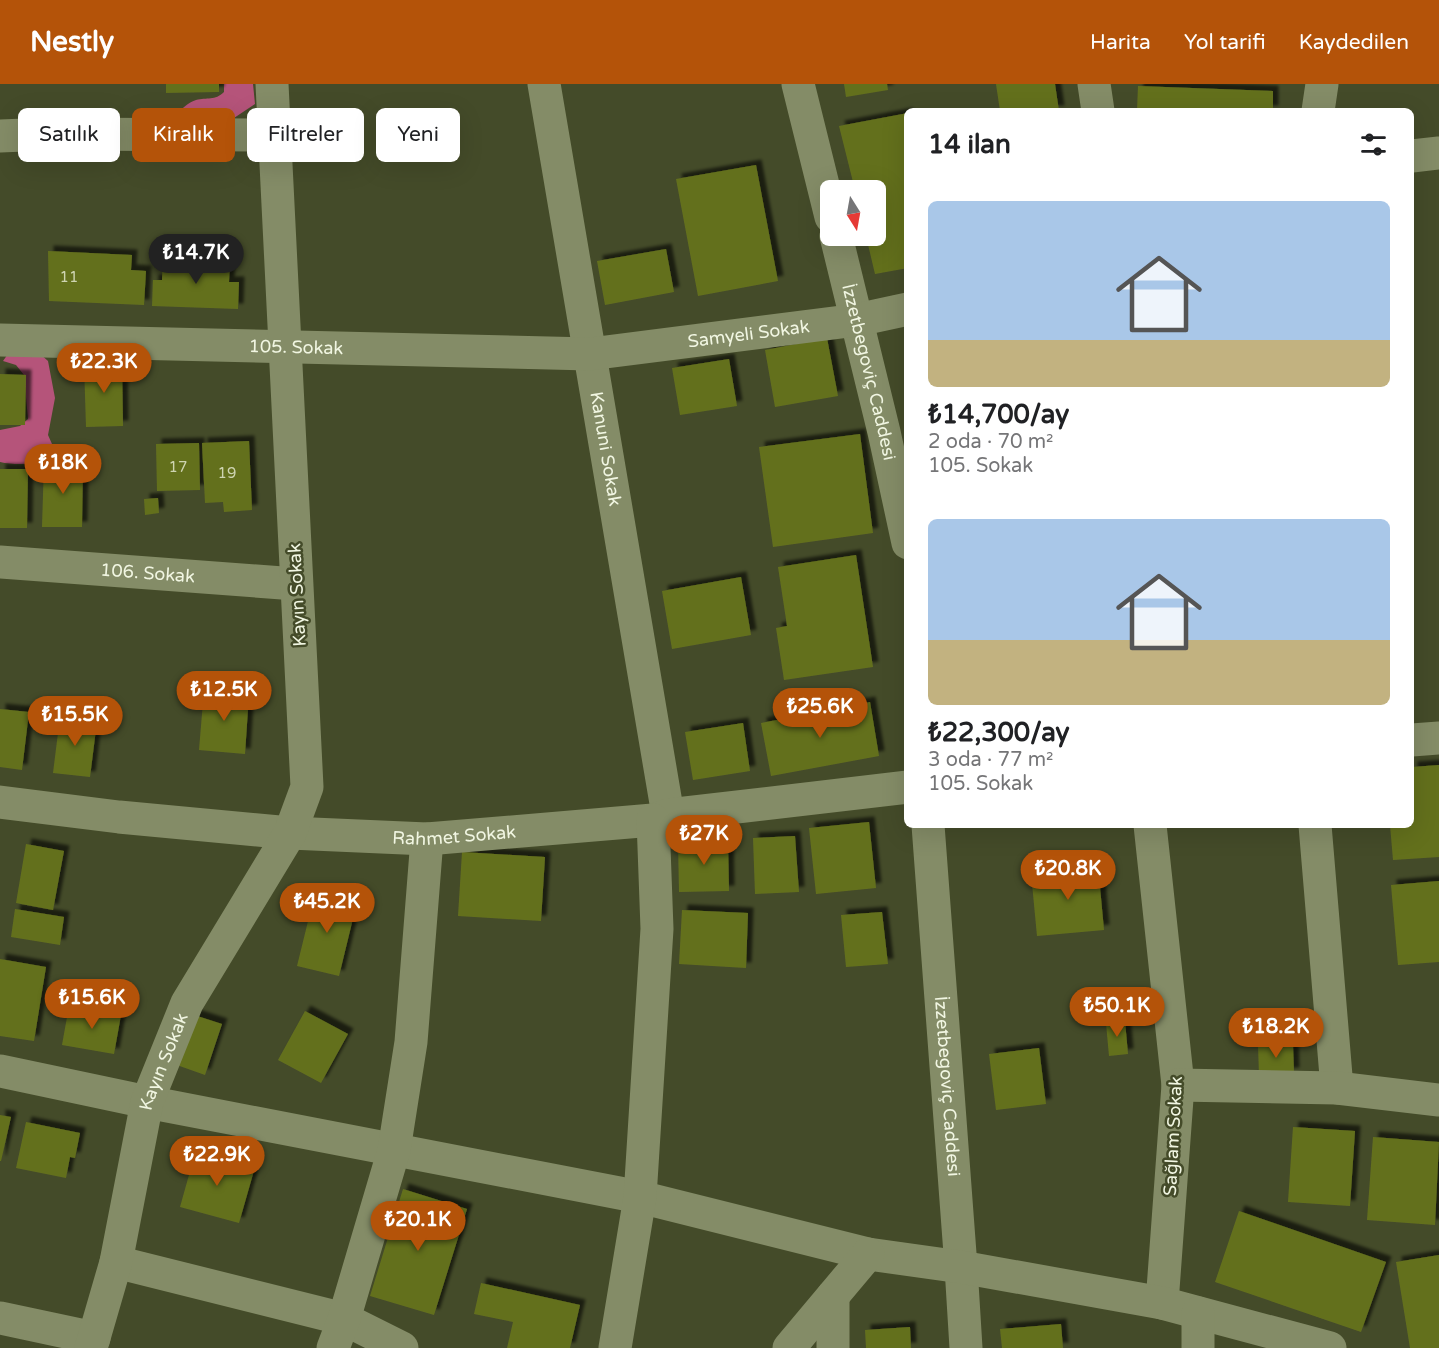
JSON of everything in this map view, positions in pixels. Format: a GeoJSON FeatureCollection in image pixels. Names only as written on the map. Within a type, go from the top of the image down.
{"type":"FeatureCollection","features":[{"type":"Feature","properties":{"kind":"street","name":"Kayın Sokak"},"geometry":{"type":"LineString","coordinates":[[272,84],[273,108]]}},
{"type":"Feature","properties":{"kind":"street","name":"Kanuni Sokak"},"geometry":{"type":"LineString","coordinates":[[544,84],[590,354],[661,818],[657,929],[640,1197],[615,1348]]}},
{"type":"Feature","properties":{"kind":"street"},"geometry":{"type":"LineString","coordinates":[[798,84],[822,180]]}},
{"type":"Feature","properties":{"kind":"street"},"geometry":{"type":"LineString","coordinates":[[1095,84],[1098,108]]}},
{"type":"Feature","properties":{"kind":"street"},"geometry":{"type":"LineString","coordinates":[[1318,108],[1322,84]]}},
{"type":"Feature","properties":{"kind":"street"},"geometry":{"type":"LineString","coordinates":[[0,136],[247,135]]}},
{"type":"Feature","properties":{"kind":"street"},"geometry":{"type":"LineString","coordinates":[[1414,156],[1439,153]]}},
{"type":"Feature","properties":{"kind":"street","name":"Kayın Sokak"},"geometry":{"type":"LineString","coordinates":[[92,1343],[116,1262],[147,1102],[187,1004],[290,833],[308,787],[276,162]]}},
{"type":"Feature","properties":{"kind":"street","name":"İzzetbegoviç Caddesi"},"geometry":{"type":"LineString","coordinates":[[838,246],[904,524]]}},
{"type":"Feature","properties":{"kind":"street","name":"Samyeli Sokak"},"geometry":{"type":"LineString","coordinates":[[590,354],[856,320],[904,310]]}},
{"type":"Feature","properties":{"kind":"street","name":"105. Sokak"},"geometry":{"type":"LineString","coordinates":[[0,340],[590,354]]}},
{"type":"Feature","properties":{"kind":"street","name":"106. Sokak"},"geometry":{"type":"LineString","coordinates":[[0,562],[296,584]]}},
{"type":"Feature","properties":{"kind":"street"},"geometry":{"type":"LineString","coordinates":[[1414,740],[1439,738]]}},
{"type":"Feature","properties":{"kind":"street","name":"Rahmet Sokak"},"geometry":{"type":"LineString","coordinates":[[0,802],[119,817],[290,833],[427,839],[661,818],[904,788]]}},
{"type":"Feature","properties":{"kind":"street","name":"İzzetbegoviç Caddesi"},"geometry":{"type":"LineString","coordinates":[[928,828],[966,1348]]}},
{"type":"Feature","properties":{"kind":"street","name":"Sağlam Sokak"},"geometry":{"type":"LineString","coordinates":[[1150,828],[1178,1085],[1162,1303]]}},
{"type":"Feature","properties":{"kind":"street"},"geometry":{"type":"LineString","coordinates":[[1315,828],[1337,1088]]}},
{"type":"Feature","properties":{"kind":"street"},"geometry":{"type":"LineString","coordinates":[[338,1334],[394,1150],[411,1042],[427,839]]}},
{"type":"Feature","properties":{"kind":"street"},"geometry":{"type":"LineString","coordinates":[[0,1071],[147,1102],[640,1197],[868,1254],[961,1267],[1162,1303],[1330,1348]]}},
{"type":"Feature","properties":{"kind":"street"},"geometry":{"type":"LineString","coordinates":[[1178,1085],[1337,1088],[1439,1100]]}},
{"type":"Feature","properties":{"kind":"street"},"geometry":{"type":"LineString","coordinates":[[789,1348],[868,1254]]}},
{"type":"Feature","properties":{"kind":"street"},"geometry":{"type":"LineString","coordinates":[[116,1262],[338,1334],[402,1348]]}},
{"type":"Feature","properties":{"kind":"street"},"geometry":{"type":"LineString","coordinates":[[833,1296],[834,1348]]}},
{"type":"Feature","properties":{"kind":"street"},"geometry":{"type":"LineString","coordinates":[[1198,1313],[1198,1348]]}},
{"type":"Feature","properties":{"kind":"street"},"geometry":{"type":"LineString","coordinates":[[0,1318],[92,1343]]}},
{"type":"Feature","properties":{"kind":"shaded area"},"geometry":{"type":"Polygon","coordinates":[[[224,84],[253,84],[255,104],[235,117],[235,108],[183,108],[193,101],[214,98],[224,92],[224,84]]]}},
{"type":"Feature","properties":{"kind":"shaded area"},"geometry":{"type":"Polygon","coordinates":[[[10,351],[39,353],[48,361],[55,398],[48,435],[56,453],[37,462],[15,464],[0,462],[0,430],[20,426],[28,419],[24,375],[16,365],[3,361],[10,351]]]}},
{"type":"Feature","properties":{"kind":"building"},"geometry":{"type":"Polygon","coordinates":[[[166,84],[219,84],[219,92],[166,93],[166,84]]]}},
{"type":"Feature","properties":{"kind":"building"},"geometry":{"type":"Polygon","coordinates":[[[844,84],[887,84],[888,90],[846,97],[844,84]]]}},
{"type":"Feature","properties":{"kind":"building"},"geometry":{"type":"Polygon","coordinates":[[[996,84],[1055,84],[1059,108],[1000,108],[996,84]]]}},
{"type":"Feature","properties":{"kind":"building"},"geometry":{"type":"Polygon","coordinates":[[[1138,86],[1273,91],[1273,108],[1137,108],[1138,86]]]}},
{"type":"Feature","properties":{"kind":"building"},"geometry":{"type":"Polygon","coordinates":[[[904,114],[904,269],[875,274],[868,246],[886,246],[886,180],[852,180],[839,126],[904,114]]]}},
{"type":"Feature","properties":{"kind":"building"},"geometry":{"type":"Polygon","coordinates":[[[756,165],[778,281],[698,296],[676,179],[756,165]]]}},
{"type":"Feature","properties":{"kind":"building"},"geometry":{"type":"Polygon","coordinates":[[[666,249],[674,292],[605,305],[597,261],[666,249]]]}},
{"type":"Feature","properties":{"kind":"building"},"geometry":{"type":"Polygon","coordinates":[[[48,251],[132,255],[131,270],[146,271],[144,305],[49,301],[48,251]]]}},
{"type":"Feature","properties":{"kind":"building"},"geometry":{"type":"Polygon","coordinates":[[[163,259],[230,262],[229,282],[239,282],[238,309],[152,306],[153,280],[162,280],[163,259]]]}},
{"type":"Feature","properties":{"kind":"building"},"geometry":{"type":"Polygon","coordinates":[[[827,338],[838,396],[775,407],[765,350],[827,338]]]}},
{"type":"Feature","properties":{"kind":"building"},"geometry":{"type":"Polygon","coordinates":[[[729,359],[737,406],[680,415],[672,368],[729,359]]]}},
{"type":"Feature","properties":{"kind":"building"},"geometry":{"type":"Polygon","coordinates":[[[122,362],[123,426],[86,427],[84,363],[122,362]]]}},
{"type":"Feature","properties":{"kind":"building"},"geometry":{"type":"Polygon","coordinates":[[[0,374],[26,375],[25,425],[0,425],[0,374]]]}},
{"type":"Feature","properties":{"kind":"building"},"geometry":{"type":"Polygon","coordinates":[[[860,434],[873,533],[773,547],[759,447],[860,434]]]}},
{"type":"Feature","properties":{"kind":"building"},"geometry":{"type":"Polygon","coordinates":[[[249,441],[252,510],[224,512],[223,502],[205,503],[202,443],[249,441]]]}},
{"type":"Feature","properties":{"kind":"building"},"geometry":{"type":"Polygon","coordinates":[[[199,443],[200,490],[157,491],[156,444],[199,443]]]}},
{"type":"Feature","properties":{"kind":"building"},"geometry":{"type":"Polygon","coordinates":[[[44,463],[83,464],[82,527],[42,527],[44,463]]]}},
{"type":"Feature","properties":{"kind":"building"},"geometry":{"type":"Polygon","coordinates":[[[0,469],[28,469],[27,528],[0,528],[0,469]]]}},
{"type":"Feature","properties":{"kind":"building"},"geometry":{"type":"Polygon","coordinates":[[[158,498],[159,513],[145,515],[144,499],[158,498]]]}},
{"type":"Feature","properties":{"kind":"building"},"geometry":{"type":"Polygon","coordinates":[[[856,555],[873,667],[784,680],[776,628],[787,626],[778,567],[856,555]]]}},
{"type":"Feature","properties":{"kind":"building"},"geometry":{"type":"Polygon","coordinates":[[[741,577],[751,635],[672,649],[662,591],[741,577]]]}},
{"type":"Feature","properties":{"kind":"building"},"geometry":{"type":"Polygon","coordinates":[[[204,690],[249,694],[245,754],[199,750],[204,690]]]}},
{"type":"Feature","properties":{"kind":"building"},"geometry":{"type":"Polygon","coordinates":[[[870,702],[879,756],[771,776],[761,723],[870,702]]]}},
{"type":"Feature","properties":{"kind":"building"},"geometry":{"type":"Polygon","coordinates":[[[0,709],[29,712],[22,770],[0,767],[0,709]]]}},
{"type":"Feature","properties":{"kind":"building"},"geometry":{"type":"Polygon","coordinates":[[[60,717],[97,721],[90,777],[53,773],[60,717]]]}},
{"type":"Feature","properties":{"kind":"building"},"geometry":{"type":"Polygon","coordinates":[[[743,723],[750,771],[693,780],[685,732],[743,723]]]}},
{"type":"Feature","properties":{"kind":"building"},"geometry":{"type":"Polygon","coordinates":[[[1439,765],[1439,857],[1393,860],[1390,828],[1414,828],[1414,767],[1439,765]]]}},
{"type":"Feature","properties":{"kind":"building"},"geometry":{"type":"Polygon","coordinates":[[[869,822],[876,888],[816,894],[809,828],[869,822]]]}},
{"type":"Feature","properties":{"kind":"building"},"geometry":{"type":"Polygon","coordinates":[[[795,836],[799,892],[755,894],[753,838],[795,836]]]}},
{"type":"Feature","properties":{"kind":"building"},"geometry":{"type":"Polygon","coordinates":[[[728,840],[729,891],[679,892],[678,841],[728,840]]]}},
{"type":"Feature","properties":{"kind":"building"},"geometry":{"type":"Polygon","coordinates":[[[26,844],[64,851],[53,910],[16,903],[26,844]]]}},
{"type":"Feature","properties":{"kind":"building"},"geometry":{"type":"Polygon","coordinates":[[[462,852],[545,857],[541,921],[458,916],[462,852]]]}},
{"type":"Feature","properties":{"kind":"building"},"geometry":{"type":"Polygon","coordinates":[[[1098,866],[1104,930],[1037,936],[1031,873],[1098,866]]]}},
{"type":"Feature","properties":{"kind":"building"},"geometry":{"type":"Polygon","coordinates":[[[1439,881],[1439,962],[1398,965],[1391,885],[1439,881]]]}},
{"type":"Feature","properties":{"kind":"building"},"geometry":{"type":"Polygon","coordinates":[[[315,893],[357,902],[339,976],[297,966],[315,893]]]}},
{"type":"Feature","properties":{"kind":"building"},"geometry":{"type":"Polygon","coordinates":[[[15,909],[64,917],[60,945],[11,937],[15,909]]]}},
{"type":"Feature","properties":{"kind":"building"},"geometry":{"type":"Polygon","coordinates":[[[682,910],[748,913],[746,968],[679,964],[682,910]]]}},
{"type":"Feature","properties":{"kind":"building"},"geometry":{"type":"Polygon","coordinates":[[[882,912],[888,964],[846,967],[841,915],[882,912]]]}},
{"type":"Feature","properties":{"kind":"building"},"geometry":{"type":"Polygon","coordinates":[[[0,959],[46,967],[34,1041],[0,1036],[0,959]]]}},
{"type":"Feature","properties":{"kind":"building"},"geometry":{"type":"Polygon","coordinates":[[[69,1006],[121,1015],[114,1054],[62,1045],[69,1006]]]}},
{"type":"Feature","properties":{"kind":"building"},"geometry":{"type":"Polygon","coordinates":[[[305,1011],[348,1034],[321,1083],[278,1060],[305,1011]]]}},
{"type":"Feature","properties":{"kind":"building"},"geometry":{"type":"Polygon","coordinates":[[[191,1014],[222,1024],[205,1075],[174,1064],[191,1014]]]}},
{"type":"Feature","properties":{"kind":"building"},"geometry":{"type":"Polygon","coordinates":[[[1125,1021],[1128,1054],[1109,1056],[1106,1023],[1125,1021]]]}},
{"type":"Feature","properties":{"kind":"building"},"geometry":{"type":"Polygon","coordinates":[[[1293,1044],[1294,1073],[1259,1075],[1258,1045],[1293,1044]]]}},
{"type":"Feature","properties":{"kind":"building"},"geometry":{"type":"Polygon","coordinates":[[[1039,1048],[1046,1104],[996,1110],[989,1054],[1039,1048]]]}},
{"type":"Feature","properties":{"kind":"building"},"geometry":{"type":"Polygon","coordinates":[[[0,1115],[11,1117],[1,1161],[0,1161],[0,1115]]]}},
{"type":"Feature","properties":{"kind":"building"},"geometry":{"type":"Polygon","coordinates":[[[26,1122],[80,1133],[75,1158],[70,1157],[66,1178],[16,1168],[26,1122]]]}},
{"type":"Feature","properties":{"kind":"building"},"geometry":{"type":"Polygon","coordinates":[[[1293,1127],[1355,1131],[1350,1206],[1288,1202],[1293,1127]]]}},
{"type":"Feature","properties":{"kind":"building"},"geometry":{"type":"Polygon","coordinates":[[[1373,1137],[1439,1142],[1435,1225],[1367,1220],[1373,1137]]]}},
{"type":"Feature","properties":{"kind":"building"},"geometry":{"type":"Polygon","coordinates":[[[196,1150],[255,1167],[239,1223],[180,1207],[196,1150]]]}},
{"type":"Feature","properties":{"kind":"building"},"geometry":{"type":"Polygon","coordinates":[[[403,1189],[467,1209],[434,1315],[370,1296],[403,1189]]]}},
{"type":"Feature","properties":{"kind":"building"},"geometry":{"type":"Polygon","coordinates":[[[1239,1211],[1386,1262],[1361,1332],[1215,1282],[1239,1211]]]}},
{"type":"Feature","properties":{"kind":"building"},"geometry":{"type":"Polygon","coordinates":[[[1439,1255],[1439,1348],[1410,1348],[1396,1262],[1439,1255]]]}},
{"type":"Feature","properties":{"kind":"building"},"geometry":{"type":"Polygon","coordinates":[[[481,1283],[580,1305],[570,1348],[507,1348],[513,1322],[474,1314],[481,1283]]]}},
{"type":"Feature","properties":{"kind":"building"},"geometry":{"type":"Polygon","coordinates":[[[1061,1324],[1063,1348],[1002,1348],[1000,1329],[1061,1324]]]}},
{"type":"Feature","properties":{"kind":"building"},"geometry":{"type":"Polygon","coordinates":[[[910,1327],[911,1348],[866,1348],[865,1330],[910,1327]]]}}]}
